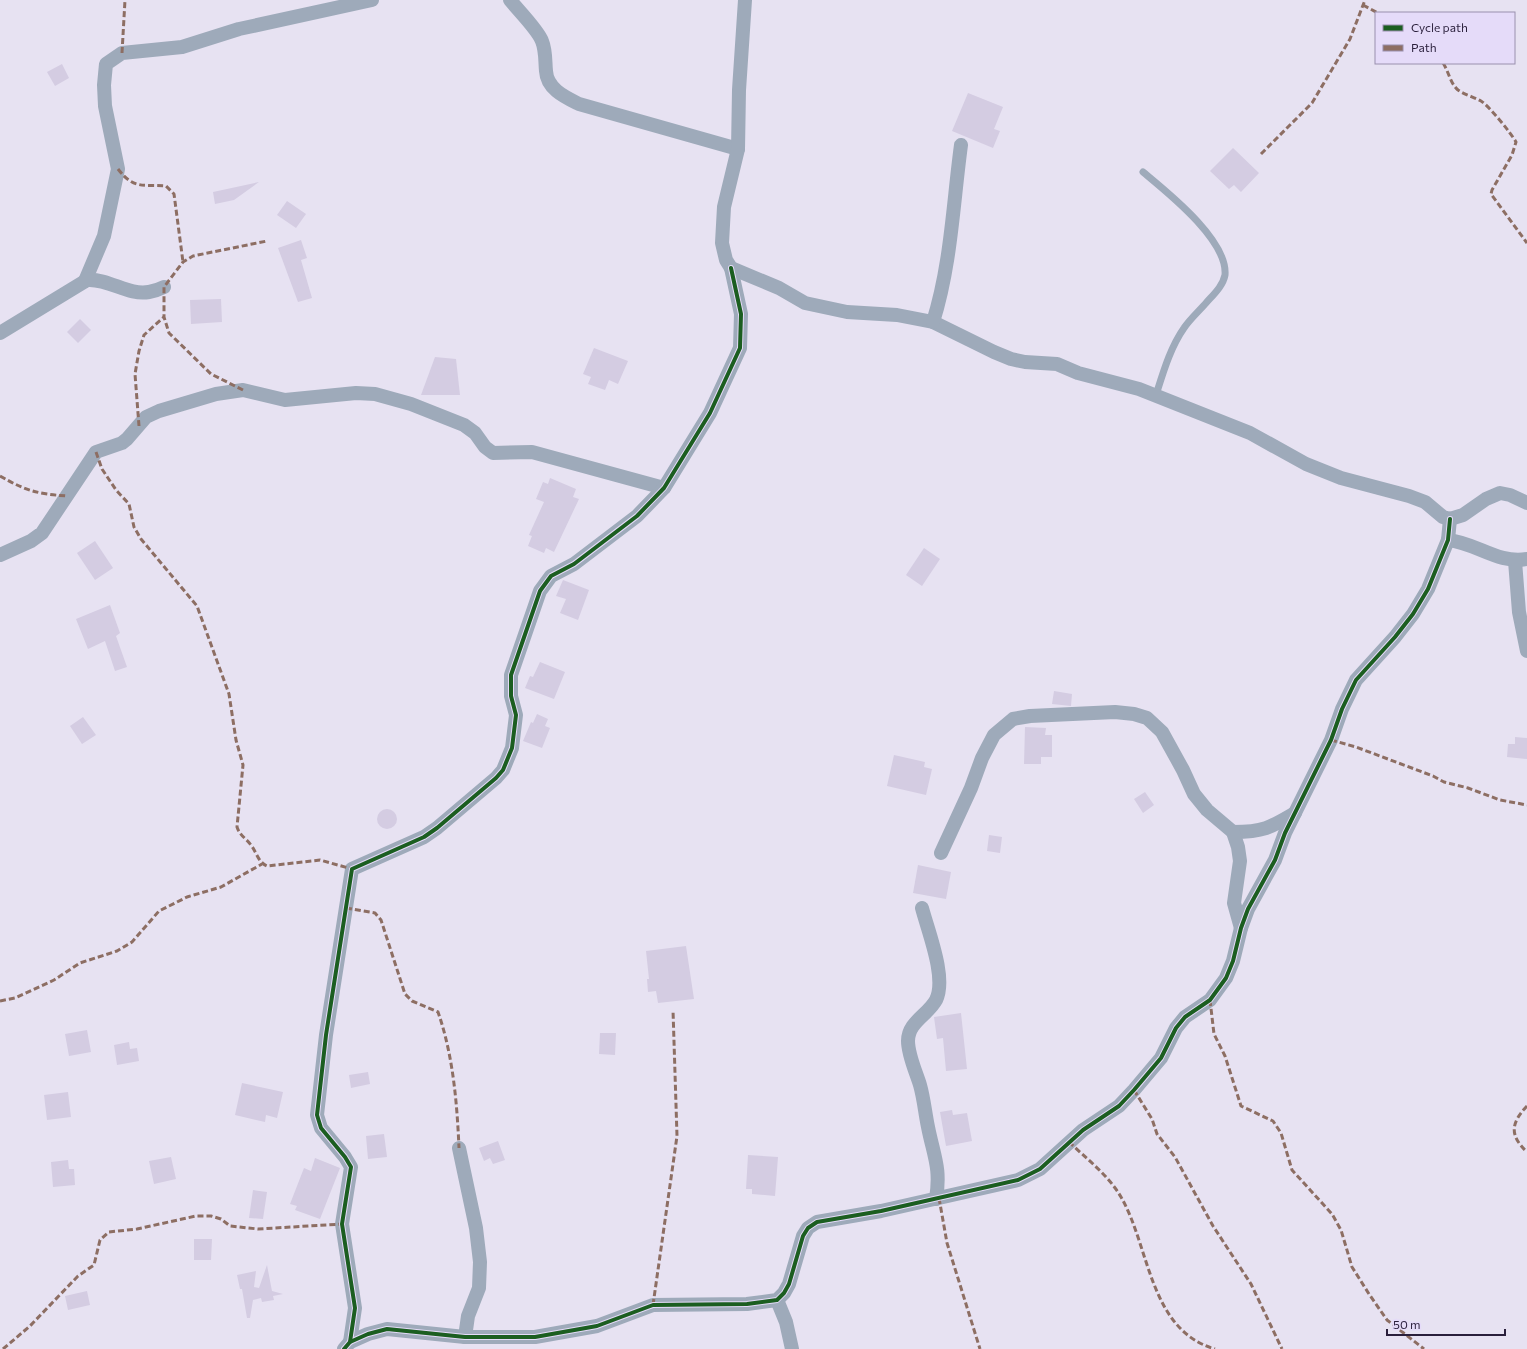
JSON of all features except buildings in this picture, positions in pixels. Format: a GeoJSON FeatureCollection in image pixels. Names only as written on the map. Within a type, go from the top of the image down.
{"type":"FeatureCollection","features":[{"type":"Feature","properties":{"kind":"street"},"geometry":{"type":"LineString","coordinates":[[86,281],[104,236],[118,169],[105,106],[104,85],[106,64],[122,53],[182,47],[239,28],[372,0]]}},
{"type":"Feature","properties":{"kind":"street"},"geometry":{"type":"LineString","coordinates":[[510,0],[542,40],[546,57],[546,73],[553,89],[561,95],[579,104],[738,149]]}},
{"type":"Feature","properties":{"kind":"street"},"geometry":{"type":"LineString","coordinates":[[347,1346],[355,1308],[342,1224],[351,1167],[345,1157],[325,1135],[318,1122],[317,1115],[326,1035],[352,869],[424,836],[437,828],[496,778],[503,770],[512,748],[516,714],[511,696],[511,675],[540,591],[547,580],[574,564],[637,516],[664,488],[710,412],[740,348],[741,314],[731,268],[726,260],[722,243],[724,207],[738,149],[739,90],[745,0]]}},
{"type":"Feature","properties":{"kind":"street"},"geometry":{"type":"LineString","coordinates":[[934,322],[942,293],[948,262],[954,195],[961,145]]}},
{"type":"Feature","properties":{"kind":"street"},"geometry":{"type":"LineString","coordinates":[[731,268],[779,288],[805,303],[847,312],[897,315],[934,322],[1011,359],[1025,362],[1057,364],[1078,373],[1122,383],[1250,433],[1306,464],[1341,478],[1409,496],[1425,502],[1443,517],[1450,519],[1463,515],[1486,499],[1500,493],[1510,495],[1527,503]]}},
{"type":"Feature","properties":{"kind":"street"},"geometry":{"type":"LineString","coordinates":[[0,333],[87,280],[100,279],[139,292],[151,292],[164,287]]}},
{"type":"Feature","properties":{"kind":"street"},"geometry":{"type":"LineString","coordinates":[[0,555],[31,541],[42,533],[96,452],[122,443],[146,417],[159,411],[216,394],[243,390],[286,400],[356,393],[375,394],[411,404],[464,425],[475,433],[485,447],[493,453],[532,452],[664,488]]}},
{"type":"Feature","properties":{"kind":"street"},"geometry":{"type":"LineString","coordinates":[[347,1346],[368,1334],[387,1329],[465,1337],[512,1338],[556,1334],[597,1326],[654,1305],[747,1304],[777,1300],[784,1293],[789,1284],[803,1236],[808,1228],[817,1222],[936,1199],[1018,1180],[1040,1169],[1083,1130],[1119,1106],[1161,1058],[1176,1028],[1185,1017],[1210,1000],[1226,978],[1233,961],[1241,928],[1248,909],[1275,860],[1295,813],[1331,740],[1342,709],[1356,680],[1413,614],[1428,589],[1448,540],[1450,519]]}},
{"type":"Feature","properties":{"kind":"street"},"geometry":{"type":"LineString","coordinates":[[1448,540],[1460,541],[1495,556],[1521,560],[1519,612],[1527,651]]}},
{"type":"Feature","properties":{"kind":"street"},"geometry":{"type":"LineString","coordinates":[[941,853],[971,788],[982,758],[994,735],[1013,719],[1030,716],[1115,712],[1134,714],[1147,718],[1162,732],[1183,770],[1194,794],[1207,810],[1233,832],[1238,847],[1240,861],[1234,903],[1241,928]]}},
{"type":"Feature","properties":{"kind":"street"},"geometry":{"type":"LineString","coordinates":[[1233,832],[1255,832],[1274,826],[1295,813]]}},
{"type":"Feature","properties":{"kind":"street"},"geometry":{"type":"LineString","coordinates":[[922,908],[938,967],[940,986],[936,1000],[915,1022],[908,1034],[908,1044],[922,1092],[931,1142],[939,1174],[936,1199]]}},
{"type":"Feature","properties":{"kind":"street"},"geometry":{"type":"LineString","coordinates":[[459,1148],[476,1228],[480,1262],[478,1288],[468,1316],[465,1337]]}},
{"type":"Feature","properties":{"kind":"street"},"geometry":{"type":"LineString","coordinates":[[777,1300],[786,1322],[792,1349]]}},
{"type":"Feature","properties":{"kind":"lane"},"geometry":{"type":"LineString","coordinates":[[1143,172],[1198,221],[1216,246],[1223,264],[1224,275],[1221,285],[1184,327],[1173,346],[1156,395]]}},
{"type":"Feature","properties":{"kind":"marked path"},"geometry":{"type":"LineString","coordinates":[[122,53],[125,0]]}},
{"type":"Feature","properties":{"kind":"marked path"},"geometry":{"type":"LineString","coordinates":[[1261,154],[1312,103],[1350,39],[1365,0]]}},
{"type":"Feature","properties":{"kind":"marked path"},"geometry":{"type":"LineString","coordinates":[[1363,5],[1376,12]]}},
{"type":"Feature","properties":{"kind":"marked path"},"geometry":{"type":"LineString","coordinates":[[1444,64],[1455,87],[1461,92],[1485,104],[1510,132],[1516,142],[1512,155],[1491,194],[1527,243]]}},
{"type":"Feature","properties":{"kind":"marked path"},"geometry":{"type":"LineString","coordinates":[[118,169],[124,176],[134,183],[139,185],[166,186],[174,194],[183,262]]}},
{"type":"Feature","properties":{"kind":"marked path"},"geometry":{"type":"LineString","coordinates":[[243,390],[211,374],[169,333],[164,317],[164,287],[183,262],[193,256],[267,241]]}},
{"type":"Feature","properties":{"kind":"marked path"},"geometry":{"type":"LineString","coordinates":[[139,426],[135,374],[139,351],[144,335],[164,317]]}},
{"type":"Feature","properties":{"kind":"marked path"},"geometry":{"type":"LineString","coordinates":[[96,452],[102,469],[116,490],[129,504],[134,527],[141,539],[197,606],[229,694],[236,740],[243,765],[237,827],[240,833],[251,845],[262,862],[267,866],[320,860],[352,869]]}},
{"type":"Feature","properties":{"kind":"marked path"},"geometry":{"type":"LineString","coordinates":[[0,476],[32,491],[67,496]]}},
{"type":"Feature","properties":{"kind":"marked path"},"geometry":{"type":"LineString","coordinates":[[1331,740],[1356,747],[1433,776],[1444,782],[1468,788],[1500,800],[1527,805]]}},
{"type":"Feature","properties":{"kind":"marked path"},"geometry":{"type":"LineString","coordinates":[[0,1001],[15,998],[54,980],[80,963],[117,951],[132,942],[159,911],[187,897],[221,887],[262,864]]}},
{"type":"Feature","properties":{"kind":"marked path"},"geometry":{"type":"LineString","coordinates":[[346,908],[375,913],[381,920],[405,994],[412,1001],[438,1012],[451,1062],[457,1113],[459,1148]]}},
{"type":"Feature","properties":{"kind":"marked path"},"geometry":{"type":"LineString","coordinates":[[1210,1000],[1214,1034],[1225,1056],[1241,1106],[1273,1121],[1281,1133],[1292,1170],[1332,1214],[1341,1230],[1352,1267],[1369,1294],[1387,1320],[1424,1349]]}},
{"type":"Feature","properties":{"kind":"marked path"},"geometry":{"type":"LineString","coordinates":[[653,1305],[677,1136],[673,1010]]}},
{"type":"Feature","properties":{"kind":"marked path"},"geometry":{"type":"LineString","coordinates":[[1134,1090],[1152,1119],[1157,1134],[1175,1157],[1213,1226],[1251,1284],[1282,1349]]}},
{"type":"Feature","properties":{"kind":"marked path"},"geometry":{"type":"LineString","coordinates":[[1527,1106],[1518,1118],[1514,1129],[1517,1140],[1527,1152]]}},
{"type":"Feature","properties":{"kind":"marked path"},"geometry":{"type":"LineString","coordinates":[[1069,1142],[1104,1175],[1121,1197],[1131,1217],[1154,1285],[1164,1306],[1177,1324],[1193,1339],[1215,1349]]}},
{"type":"Feature","properties":{"kind":"marked path"},"geometry":{"type":"LineString","coordinates":[[939,1198],[947,1243],[980,1349]]}},
{"type":"Feature","properties":{"kind":"marked path"},"geometry":{"type":"LineString","coordinates":[[3,1349],[30,1326],[78,1276],[94,1265],[100,1240],[109,1232],[137,1229],[196,1216],[211,1216],[221,1219],[230,1226],[258,1229],[342,1224]]}},
{"type":"Feature","properties":{"kind":"cycle path"},"geometry":{"type":"LineString","coordinates":[[350,1342],[355,1308],[342,1224],[351,1167],[345,1157],[321,1128],[317,1115],[326,1035],[352,869],[424,837],[437,828],[496,778],[503,770],[512,748],[516,715],[511,696],[511,675],[540,591],[551,576],[574,564],[637,516],[664,488],[710,413],[740,348],[741,314],[731,268]]}},
{"type":"Feature","properties":{"kind":"cycle path"},"geometry":{"type":"LineString","coordinates":[[344,1349],[350,1342],[368,1334],[387,1329],[465,1337],[535,1337],[597,1326],[653,1305],[747,1304],[777,1300],[784,1293],[789,1284],[803,1236],[808,1228],[817,1222],[881,1211],[1018,1180],[1040,1169],[1083,1130],[1119,1106],[1161,1058],[1176,1028],[1185,1017],[1210,1000],[1226,978],[1233,961],[1241,928],[1248,909],[1275,860],[1285,833],[1331,740],[1342,709],[1356,680],[1395,637],[1413,614],[1428,589],[1448,540],[1450,519]]}}]}
